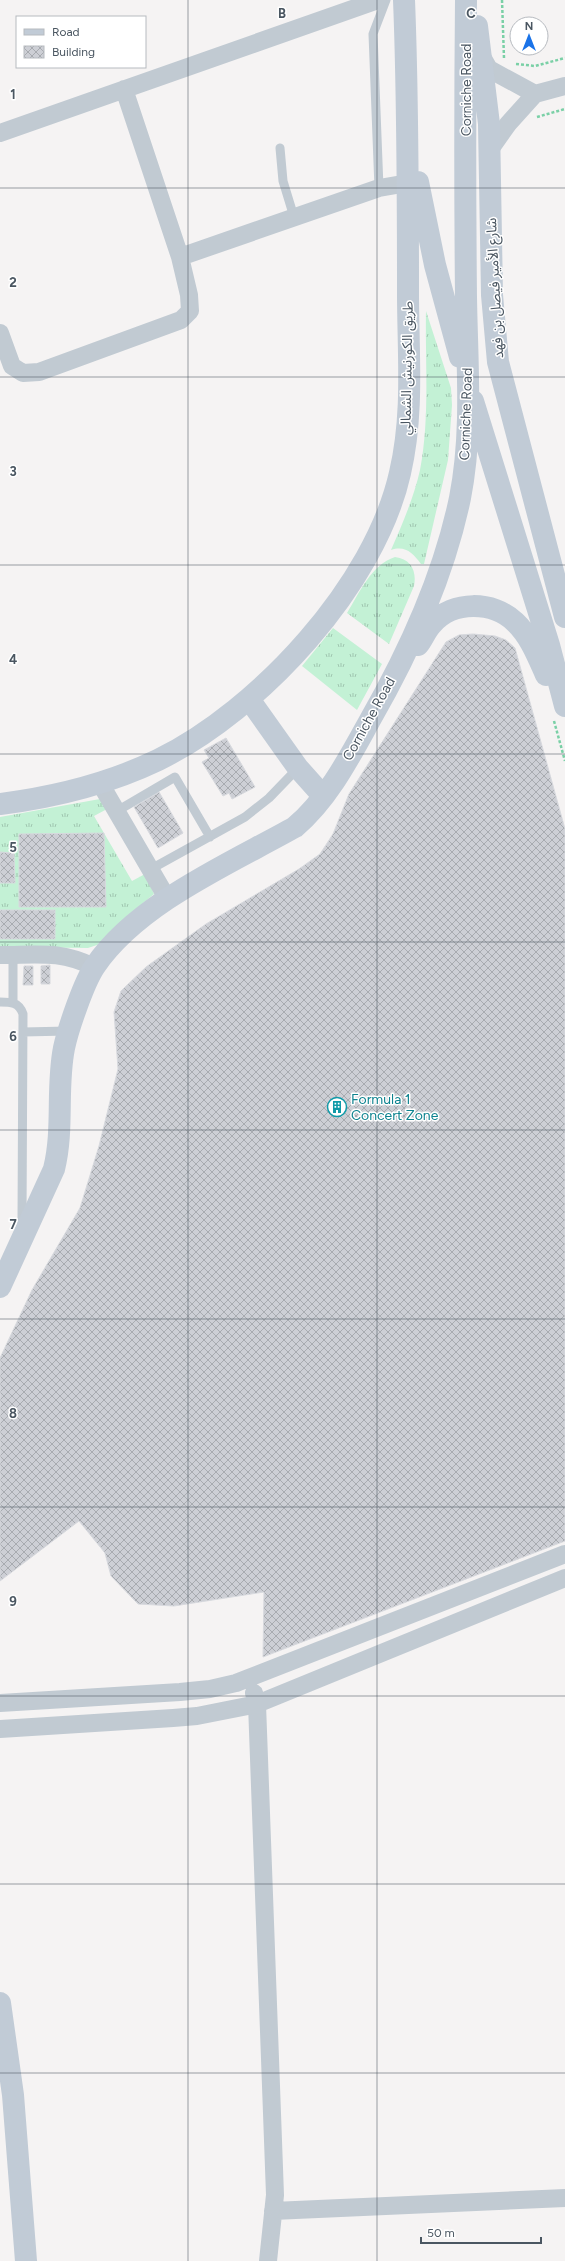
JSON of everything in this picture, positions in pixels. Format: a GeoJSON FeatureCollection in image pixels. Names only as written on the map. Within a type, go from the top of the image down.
{"type":"FeatureCollection","features":[{"type":"Feature","properties":{"kind":"main road","name":"طريق الكورنيش الشمالي"},"geometry":{"type":"LineString","coordinates":[[0,804],[74,791],[100,783],[165,756],[218,723],[249,699],[328,614],[358,572],[393,501],[406,448],[409,417],[409,120],[404,0]]}},
{"type":"Feature","properties":{"kind":"main road","name":"Corniche Road"},"geometry":{"type":"LineString","coordinates":[[0,1287],[44,1191],[58,1150],[61,1078],[68,1031],[94,967],[110,948],[141,917],[167,898],[295,827],[324,796],[380,704],[418,624],[437,579],[460,498],[465,458],[469,388],[465,109],[466,0]]}},
{"type":"Feature","properties":{"kind":"main road","name":"شارع الأمير فيصل بن فهد"},"geometry":{"type":"LineString","coordinates":[[474,0],[486,84],[491,148],[492,295],[498,362],[565,617]]}},
{"type":"Feature","properties":{"kind":"main road"},"geometry":{"type":"LineString","coordinates":[[409,120],[430,244],[469,388],[546,637],[561,714]]}},
{"type":"Feature","properties":{"kind":"main road"},"geometry":{"type":"LineString","coordinates":[[364,731],[432,624],[446,614],[463,607],[482,606],[500,610],[520,627],[536,652],[561,714]]}},
{"type":"Feature","properties":{"kind":"main road"},"geometry":{"type":"LineString","coordinates":[[249,699],[298,768],[324,796]]}},
{"type":"Feature","properties":{"kind":"main road"},"geometry":{"type":"LineString","coordinates":[[0,2003],[13,2095],[26,2261]]}},
{"type":"Feature","properties":{"kind":"street"},"geometry":{"type":"LineString","coordinates":[[0,133],[378,0]]}},
{"type":"Feature","properties":{"kind":"street"},"geometry":{"type":"LineString","coordinates":[[481,55],[490,69],[535,94]]}},
{"type":"Feature","properties":{"kind":"street"},"geometry":{"type":"LineString","coordinates":[[491,148],[508,124],[535,94],[565,86]]}},
{"type":"Feature","properties":{"kind":"street"},"geometry":{"type":"LineString","coordinates":[[0,333],[12,366],[23,373],[39,372],[181,320],[190,310],[189,295],[180,257],[124,89]]}},
{"type":"Feature","properties":{"kind":"street"},"geometry":{"type":"LineString","coordinates":[[180,257],[379,188],[408,183]]}},
{"type":"Feature","properties":{"kind":"street"},"geometry":{"type":"LineString","coordinates":[[100,783],[167,898]]}},
{"type":"Feature","properties":{"kind":"street"},"geometry":{"type":"LineString","coordinates":[[7,955],[56,954],[76,958],[94,967]]}},
{"type":"Feature","properties":{"kind":"street"},"geometry":{"type":"LineString","coordinates":[[0,1703],[210,1689],[249,1679],[565,1554]]}},
{"type":"Feature","properties":{"kind":"street"},"geometry":{"type":"LineString","coordinates":[[0,1729],[197,1716],[257,1704],[565,1578]]}},
{"type":"Feature","properties":{"kind":"street"},"geometry":{"type":"LineString","coordinates":[[249,1679],[257,1704],[275,2195],[268,2261]]}},
{"type":"Feature","properties":{"kind":"street"},"geometry":{"type":"LineString","coordinates":[[273,2211],[565,2198]]}},
{"type":"Feature","properties":{"kind":"lane"},"geometry":{"type":"LineString","coordinates":[[379,188],[373,39],[375,24],[386,0]]}},
{"type":"Feature","properties":{"kind":"lane"},"geometry":{"type":"LineString","coordinates":[[280,148],[283,181],[294,217]]}},
{"type":"Feature","properties":{"kind":"lane"},"geometry":{"type":"LineString","coordinates":[[151,869],[210,837],[258,807],[298,768]]}},
{"type":"Feature","properties":{"kind":"lane"},"geometry":{"type":"LineString","coordinates":[[117,811],[175,777],[210,837]]}},
{"type":"Feature","properties":{"kind":"lane"},"geometry":{"type":"LineString","coordinates":[[7,955],[13,1002]]}},
{"type":"Feature","properties":{"kind":"lane"},"geometry":{"type":"LineString","coordinates":[[0,1002],[13,1002],[21,1008],[23,1014],[22,1238]]}},
{"type":"Feature","properties":{"kind":"lane"},"geometry":{"type":"LineString","coordinates":[[23,1032],[68,1031]]}},
{"type":"Feature","properties":{"kind":"path"},"geometry":{"type":"LineString","coordinates":[[502,0],[505,78]]}},
{"type":"Feature","properties":{"kind":"path"},"geometry":{"type":"LineString","coordinates":[[504,59],[514,64],[535,66],[565,58]]}},
{"type":"Feature","properties":{"kind":"path"},"geometry":{"type":"LineString","coordinates":[[532,119],[565,109]]}},
{"type":"Feature","properties":{"kind":"path"},"geometry":{"type":"LineString","coordinates":[[561,714],[565,761]]}},
{"type":"Feature","properties":{"kind":"green space"},"geometry":{"type":"Polygon","coordinates":[[[426,311],[451,388],[452,405],[448,460],[424,564],[421,564],[412,553],[405,549],[391,550],[414,490],[420,470],[423,450],[426,411],[426,311]]]}},
{"type":"Feature","properties":{"kind":"green space"},"geometry":{"type":"Polygon","coordinates":[[[395,557],[401,558],[409,563],[414,571],[415,581],[389,644],[347,613],[367,580],[379,566],[395,557]]]}},
{"type":"Feature","properties":{"kind":"green space"},"geometry":{"type":"Polygon","coordinates":[[[333,628],[382,664],[357,710],[302,666],[333,628]]]}},
{"type":"Feature","properties":{"kind":"green space"},"geometry":{"type":"Polygon","coordinates":[[[100,799],[107,809],[94,816],[132,881],[145,874],[154,894],[126,917],[97,945],[88,948],[0,947],[0,817],[100,799]]]}},
{"type":"Feature","properties":{"kind":"building","name":"Formula 1 Concert Zone"},"geometry":{"type":"Polygon","coordinates":[[[473,634],[495,636],[506,640],[515,648],[565,829],[565,1541],[263,1657],[264,1592],[174,1606],[138,1604],[111,1576],[105,1553],[79,1521],[0,1581],[0,1358],[32,1290],[80,1208],[99,1146],[118,1069],[114,1012],[121,991],[146,967],[206,924],[299,869],[320,854],[333,834],[349,794],[446,642],[459,635],[473,634]]]}},
{"type":"Feature","properties":{"kind":"building"},"geometry":{"type":"Polygon","coordinates":[[[226,738],[255,787],[232,799],[229,793],[223,796],[202,762],[209,758],[204,750],[226,738]]]}},
{"type":"Feature","properties":{"kind":"building"},"geometry":{"type":"Polygon","coordinates":[[[159,792],[183,833],[158,848],[134,807],[159,792]]]}},
{"type":"Feature","properties":{"kind":"building"},"geometry":{"type":"Polygon","coordinates":[[[104,833],[106,907],[19,907],[19,834],[104,833]]]}},
{"type":"Feature","properties":{"kind":"building"},"geometry":{"type":"Polygon","coordinates":[[[0,852],[14,853],[15,883],[0,883],[0,852]]]}},
{"type":"Feature","properties":{"kind":"building"},"geometry":{"type":"Polygon","coordinates":[[[0,910],[55,910],[55,939],[0,939],[0,910]]]}},
{"type":"Feature","properties":{"kind":"building"},"geometry":{"type":"Polygon","coordinates":[[[50,965],[50,984],[41,984],[41,966],[50,965]]]}},
{"type":"Feature","properties":{"kind":"building"},"geometry":{"type":"Polygon","coordinates":[[[24,966],[33,966],[33,985],[23,985],[24,966]]]}},
{"type":"Feature","properties":{"kind":"place","name":"Formula 1 Concert Zone"},"geometry":{"type":"Point","coordinates":[337,1107]}}]}
